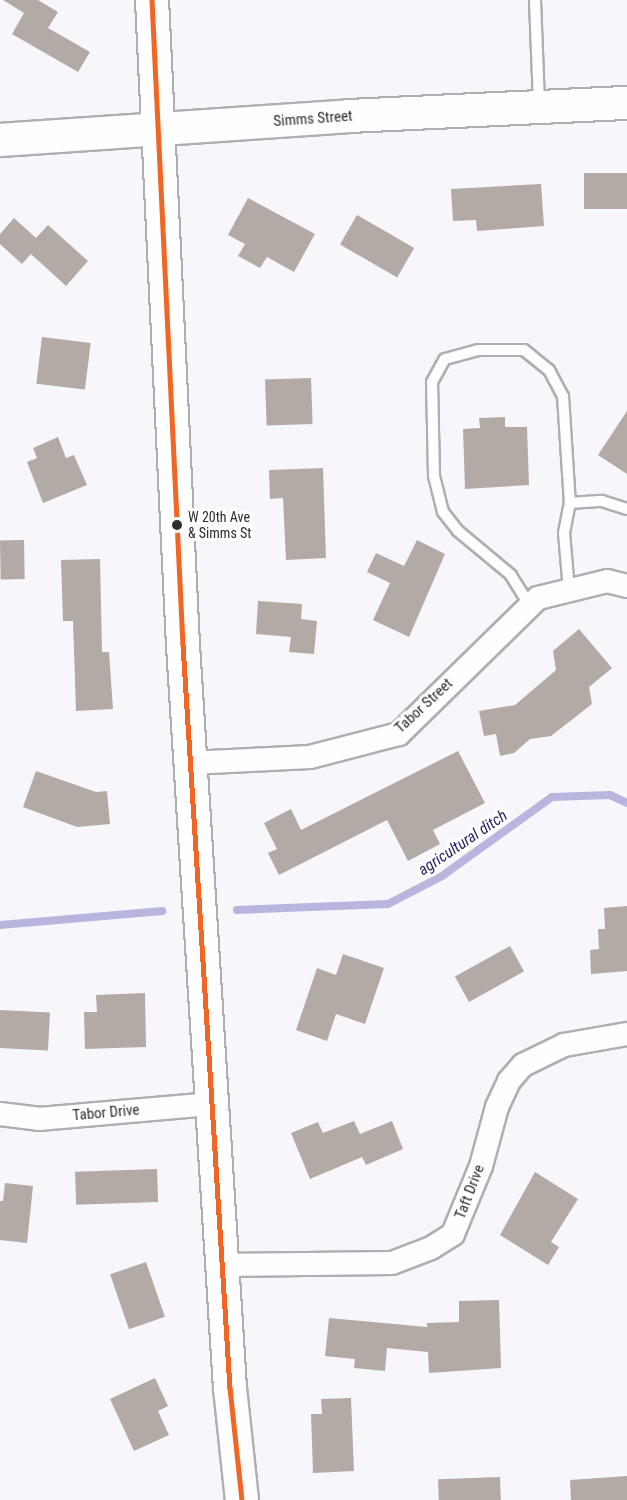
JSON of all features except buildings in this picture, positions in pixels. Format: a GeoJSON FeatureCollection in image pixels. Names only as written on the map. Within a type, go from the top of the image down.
{"type":"FeatureCollection","features":[{"type":"Feature","properties":{"kind":"street"},"geometry":{"type":"LineString","coordinates":[[152,0],[190,762],[234,1453],[242,1500]]}},
{"type":"Feature","properties":{"kind":"street","name":"Simms Street"},"geometry":{"type":"LineString","coordinates":[[0,140],[627,103]]}},
{"type":"Feature","properties":{"kind":"street","name":"Tabor Street"},"geometry":{"type":"LineString","coordinates":[[190,762],[310,757],[399,734],[538,598],[607,580],[627,586]]}},
{"type":"Feature","properties":{"kind":"street","name":"Taft Drive"},"geometry":{"type":"LineString","coordinates":[[221,1265],[392,1263],[431,1248],[453,1234],[481,1166],[497,1107],[509,1081],[523,1065],[564,1045],[627,1034]]}},
{"type":"Feature","properties":{"kind":"street","name":"Tabor Drive"},"geometry":{"type":"LineString","coordinates":[[0,1114],[39,1119],[212,1104]]}},
{"type":"Feature","properties":{"kind":"lane"},"geometry":{"type":"LineString","coordinates":[[535,0],[539,107]]}},
{"type":"Feature","properties":{"kind":"lane"},"geometry":{"type":"LineString","coordinates":[[530,606],[511,575],[458,531],[443,512],[435,476],[432,382],[445,359],[478,350],[524,350],[549,370],[563,396],[570,503],[564,533],[569,590]]}},
{"type":"Feature","properties":{"kind":"lane"},"geometry":{"type":"LineString","coordinates":[[570,503],[602,501],[627,509]]}},
{"type":"Feature","properties":{"kind":"waterway","name":"agricultural ditch"},"geometry":{"type":"LineString","coordinates":[[237,910],[388,904],[442,876],[552,797],[610,795],[627,803]]}},
{"type":"Feature","properties":{"kind":"waterway","name":"agricultural ditch"},"geometry":{"type":"LineString","coordinates":[[0,925],[162,911]]}},
{"type":"Feature","properties":{"kind":"transit line"},"geometry":{"type":"LineString","coordinates":[[152,0],[183,645],[230,1388],[242,1500]]}},
{"type":"Feature","properties":{"kind":"place","name":"W 20th Ave & Simms St"},"geometry":{"type":"Point","coordinates":[177,525]}}]}
